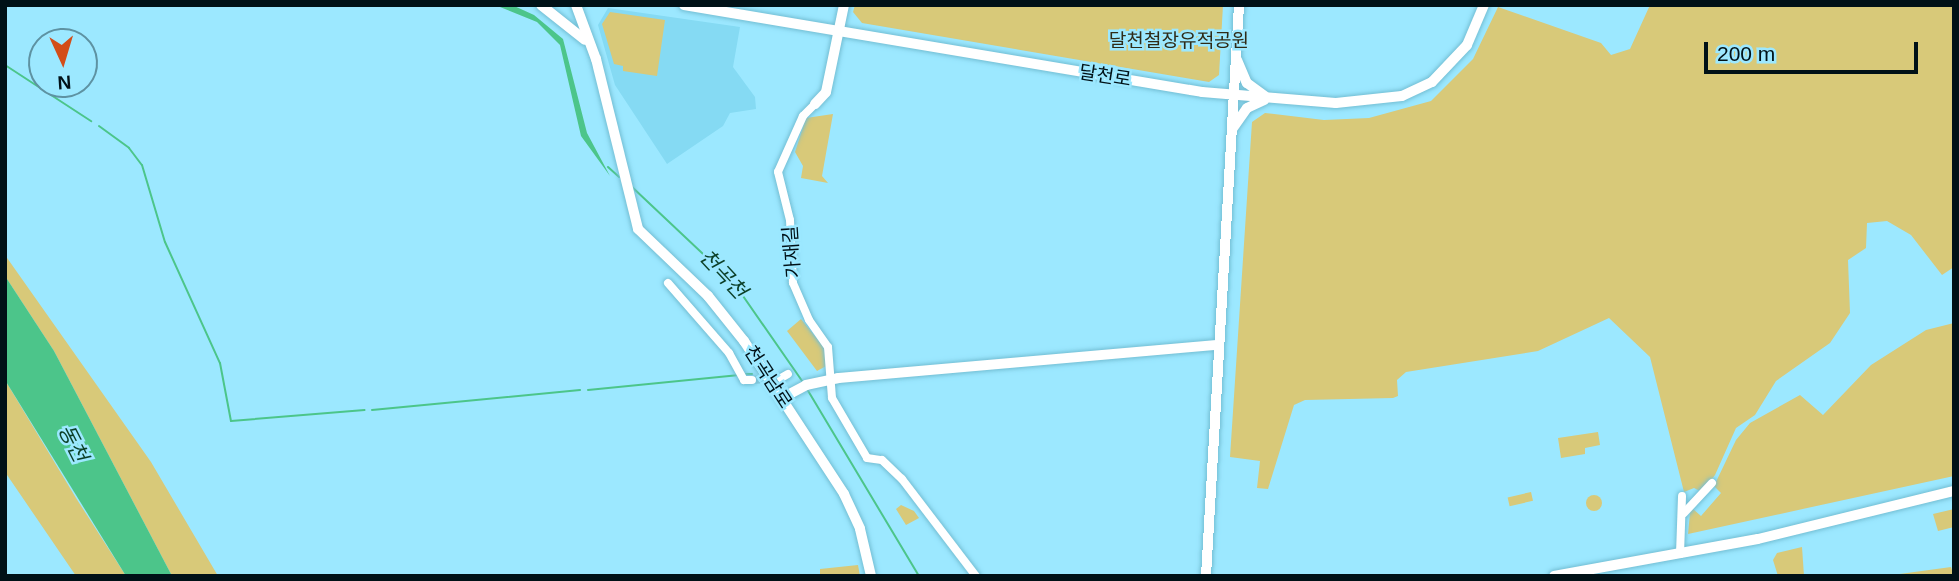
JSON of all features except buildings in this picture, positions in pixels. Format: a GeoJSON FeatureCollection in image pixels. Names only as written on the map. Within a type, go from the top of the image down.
{"type":"FeatureCollection","features":[{"type":"Feature","properties":{"kind":"street"},"geometry":{"type":"LineString","coordinates":[[541,5],[569,24],[593,50]]}},
{"type":"Feature","properties":{"kind":"street"},"geometry":{"type":"LineString","coordinates":[[576,5],[593,50]]}},
{"type":"Feature","properties":{"kind":"street","name":"달천로"},"geometry":{"type":"LineString","coordinates":[[684,5],[1233,96],[1336,103],[1412,93],[1432,82],[1458,57],[1484,5]]}},
{"type":"Feature","properties":{"kind":"street","name":"가재길"},"geometry":{"type":"LineString","coordinates":[[844,5],[826,92],[803,116],[778,172],[790,220],[793,283],[809,320],[828,348],[823,380],[866,457],[882,460],[902,479],[976,576]]}},
{"type":"Feature","properties":{"kind":"street"},"geometry":{"type":"LineString","coordinates":[[1206,576],[1239,5]]}},
{"type":"Feature","properties":{"kind":"street","name":"천곡남로"},"geometry":{"type":"LineString","coordinates":[[593,50],[629,204],[643,236],[719,307],[782,398],[844,494],[860,529],[871,576]]}},
{"type":"Feature","properties":{"kind":"street"},"geometry":{"type":"LineString","coordinates":[[1236,51],[1247,83],[1270,99]]}},
{"type":"Feature","properties":{"kind":"street"},"geometry":{"type":"LineString","coordinates":[[1230,137],[1244,111],[1270,99]]}},
{"type":"Feature","properties":{"kind":"street"},"geometry":{"type":"LineString","coordinates":[[668,283],[729,353],[744,380],[752,380]]}},
{"type":"Feature","properties":{"kind":"street"},"geometry":{"type":"LineString","coordinates":[[782,398],[823,380],[1218,345]]}},
{"type":"Feature","properties":{"kind":"street"},"geometry":{"type":"LineString","coordinates":[[1684,513],[1713,483]]}},
{"type":"Feature","properties":{"kind":"street"},"geometry":{"type":"LineString","coordinates":[[1554,576],[1680,554],[1954,491]]}},
{"type":"Feature","properties":{"kind":"street"},"geometry":{"type":"LineString","coordinates":[[1680,554],[1684,513],[1682,496]]}},
{"type":"Feature","properties":{"kind":"street"},"geometry":{"type":"LineString","coordinates":[[1196,576],[1207,556]]}},
{"type":"Feature","properties":{"kind":"street"},"geometry":{"type":"LineString","coordinates":[[1207,556],[1214,576]]}},
{"type":"Feature","properties":{"kind":"shaded area"},"geometry":{"type":"Polygon","coordinates":[[[608,8],[740,27],[733,67],[755,97],[756,109],[730,113],[723,126],[667,164],[615,85],[598,25],[608,8]]]}},
{"type":"Feature","properties":{"kind":"green space","name":"달천철장유적공원"},"geometry":{"type":"Polygon","coordinates":[[[855,5],[1223,5],[1219,75],[1209,82],[862,23],[853,12],[855,5]]]}},
{"type":"Feature","properties":{"kind":"green space"},"geometry":{"type":"Polygon","coordinates":[[[1650,5],[1954,5],[1954,267],[1942,275],[1911,235],[1887,221],[1867,223],[1866,248],[1848,260],[1850,313],[1830,343],[1776,381],[1755,415],[1736,428],[1715,475],[1702,492],[1694,488],[1684,492],[1650,357],[1609,318],[1538,351],[1406,372],[1397,380],[1398,396],[1393,398],[1305,400],[1294,405],[1268,489],[1257,488],[1260,461],[1230,457],[1252,122],[1265,113],[1324,120],[1369,118],[1431,101],[1473,59],[1498,7],[1601,43],[1611,55],[1630,49],[1650,5]]]}},
{"type":"Feature","properties":{"kind":"green space"},"geometry":{"type":"Polygon","coordinates":[[[610,12],[665,20],[657,76],[623,71],[623,66],[614,64],[602,24],[610,12]]]}},
{"type":"Feature","properties":{"kind":"green space"},"geometry":{"type":"Polygon","coordinates":[[[833,114],[822,176],[828,183],[801,178],[803,166],[795,152],[806,118],[833,114]]]}},
{"type":"Feature","properties":{"kind":"green space"},"geometry":{"type":"Polygon","coordinates":[[[5,255],[151,462],[218,576],[172,576],[54,351],[5,276],[5,255]]]}},
{"type":"Feature","properties":{"kind":"green space"},"geometry":{"type":"Polygon","coordinates":[[[801,319],[827,351],[828,365],[817,371],[787,331],[801,319]]]}},
{"type":"Feature","properties":{"kind":"green space"},"geometry":{"type":"Polygon","coordinates":[[[1954,323],[1954,476],[1688,534],[1690,513],[1693,509],[1701,516],[1721,493],[1714,486],[1736,440],[1750,423],[1800,395],[1823,415],[1871,365],[1926,330],[1954,323]]]}},
{"type":"Feature","properties":{"kind":"green space"},"geometry":{"type":"Polygon","coordinates":[[[5,380],[126,576],[76,576],[5,472],[5,380]]]}},
{"type":"Feature","properties":{"kind":"green space"},"geometry":{"type":"Polygon","coordinates":[[[1598,432],[1600,445],[1585,448],[1585,454],[1561,458],[1558,438],[1598,432]]]}},
{"type":"Feature","properties":{"kind":"green space"},"geometry":{"type":"Polygon","coordinates":[[[1531,492],[1533,501],[1510,506],[1508,497],[1531,492]]]}},
{"type":"Feature","properties":{"kind":"green space"},"geometry":{"type":"Polygon","coordinates":[[[1594,495],[1600,497],[1600,509],[1594,511],[1588,509],[1586,503],[1588,497],[1594,495]]]}},
{"type":"Feature","properties":{"kind":"green space"},"geometry":{"type":"Polygon","coordinates":[[[901,505],[914,511],[919,518],[906,525],[896,509],[901,505]]]}},
{"type":"Feature","properties":{"kind":"green space"},"geometry":{"type":"Polygon","coordinates":[[[1954,509],[1954,527],[1938,531],[1933,514],[1954,509]]]}},
{"type":"Feature","properties":{"kind":"green space"},"geometry":{"type":"Polygon","coordinates":[[[1802,547],[1804,576],[1778,576],[1773,560],[1777,553],[1802,547]]]}},
{"type":"Feature","properties":{"kind":"green space"},"geometry":{"type":"Polygon","coordinates":[[[858,565],[860,576],[820,576],[820,569],[858,565]]]}},
{"type":"Feature","properties":{"kind":"green space"},"geometry":{"type":"Polygon","coordinates":[[[1951,567],[1954,576],[1885,576],[1951,567]]]}},
{"type":"Feature","properties":{"kind":"water"},"geometry":{"type":"Polygon","coordinates":[[[495,5],[512,5],[534,15],[563,39],[587,133],[610,176],[581,136],[560,45],[537,22],[495,5]]]}},
{"type":"Feature","properties":{"kind":"water","name":"동천"},"geometry":{"type":"Polygon","coordinates":[[[5,276],[54,351],[172,576],[126,576],[5,380],[5,276]]]}},
{"type":"Feature","properties":{"kind":"waterway"},"geometry":{"type":"LineString","coordinates":[[5,65],[91,121]]}},
{"type":"Feature","properties":{"kind":"waterway"},"geometry":{"type":"LineString","coordinates":[[99,126],[129,148],[142,165],[165,242],[220,363],[231,421],[365,410]]}},
{"type":"Feature","properties":{"kind":"waterway","name":"천곡천"},"geometry":{"type":"LineString","coordinates":[[608,167],[619,177]]}},
{"type":"Feature","properties":{"kind":"waterway","name":"천곡천"},"geometry":{"type":"LineString","coordinates":[[632,187],[734,283],[802,381]]}},
{"type":"Feature","properties":{"kind":"waterway"},"geometry":{"type":"LineString","coordinates":[[746,374],[752,374]]}},
{"type":"Feature","properties":{"kind":"waterway"},"geometry":{"type":"LineString","coordinates":[[588,390],[739,375]]}},
{"type":"Feature","properties":{"kind":"waterway","name":"천곡천"},"geometry":{"type":"LineString","coordinates":[[807,389],[919,576]]}},
{"type":"Feature","properties":{"kind":"waterway"},"geometry":{"type":"LineString","coordinates":[[372,410],[580,390]]}},
{"type":"Feature","properties":{"kind":"tunnel"},"geometry":{"type":"LineString","coordinates":[[752,380],[781,378]]}}]}
